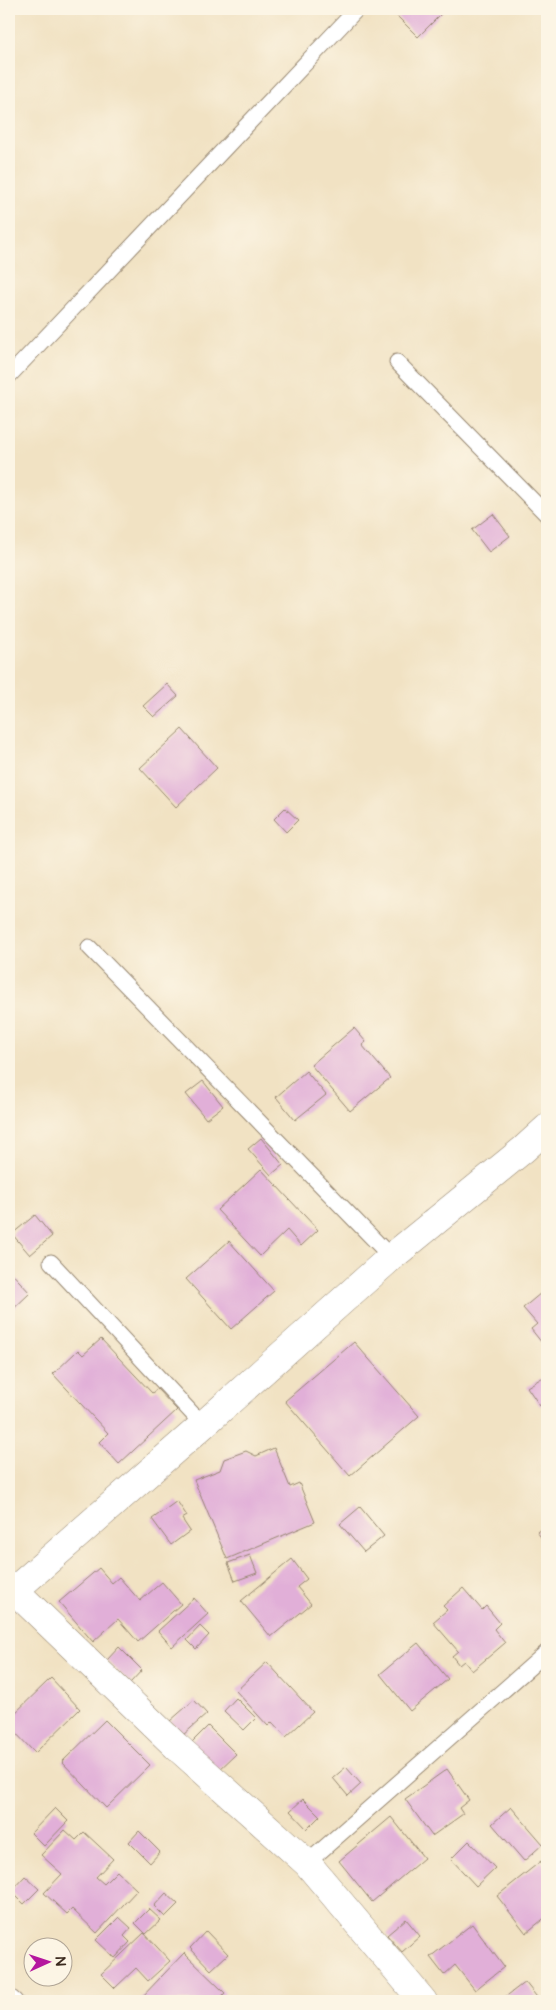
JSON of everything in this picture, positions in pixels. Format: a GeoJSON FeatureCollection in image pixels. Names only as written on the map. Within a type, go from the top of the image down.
{"type":"FeatureCollection","features":[{"type":"Feature","properties":{"kind":"street"},"geometry":{"type":"LineString","coordinates":[[423,2001],[306,1863],[176,1746],[12,1593],[391,1257],[524,1149],[547,1128]]}},
{"type":"Feature","properties":{"kind":"lane"},"geometry":{"type":"LineString","coordinates":[[9,376],[357,9]]}},
{"type":"Feature","properties":{"kind":"lane"},"geometry":{"type":"LineString","coordinates":[[397,362],[547,515]]}},
{"type":"Feature","properties":{"kind":"lane"},"geometry":{"type":"LineString","coordinates":[[90,947],[391,1257]]}},
{"type":"Feature","properties":{"kind":"lane"},"geometry":{"type":"LineString","coordinates":[[51,1262],[203,1425]]}},
{"type":"Feature","properties":{"kind":"lane"},"geometry":{"type":"LineString","coordinates":[[306,1863],[547,1652]]}},
{"type":"Feature","properties":{"kind":"lane"},"geometry":{"type":"LineString","coordinates":[[9,1996],[15,2001]]}},
{"type":"Feature","properties":{"kind":"building"},"geometry":{"type":"Polygon","coordinates":[[[392,9],[442,9],[444,11],[418,37],[392,9]]]}},
{"type":"Feature","properties":{"kind":"building"},"geometry":{"type":"Polygon","coordinates":[[[493,514],[510,536],[489,552],[472,530],[493,514]]]}},
{"type":"Feature","properties":{"kind":"building"},"geometry":{"type":"Polygon","coordinates":[[[167,684],[178,696],[154,717],[143,706],[167,684]]]}},
{"type":"Feature","properties":{"kind":"building"},"geometry":{"type":"Polygon","coordinates":[[[182,729],[217,768],[176,807],[140,768],[182,729]]]}},
{"type":"Feature","properties":{"kind":"building"},"geometry":{"type":"Polygon","coordinates":[[[285,808],[298,820],[286,832],[274,819],[285,808]]]}},
{"type":"Feature","properties":{"kind":"building"},"geometry":{"type":"Polygon","coordinates":[[[354,1028],[366,1042],[362,1045],[390,1078],[350,1111],[311,1065],[354,1028]]]}},
{"type":"Feature","properties":{"kind":"building"},"geometry":{"type":"Polygon","coordinates":[[[306,1071],[326,1095],[295,1120],[276,1097],[306,1071]]]}},
{"type":"Feature","properties":{"kind":"building"},"geometry":{"type":"Polygon","coordinates":[[[203,1081],[223,1106],[206,1119],[186,1094],[203,1081]]]}},
{"type":"Feature","properties":{"kind":"building"},"geometry":{"type":"Polygon","coordinates":[[[261,1138],[283,1165],[271,1175],[248,1149],[261,1138]]]}},
{"type":"Feature","properties":{"kind":"building"},"geometry":{"type":"Polygon","coordinates":[[[261,1169],[318,1230],[301,1246],[287,1230],[260,1256],[217,1210],[261,1169]]]}},
{"type":"Feature","properties":{"kind":"building"},"geometry":{"type":"Polygon","coordinates":[[[35,1215],[52,1236],[30,1255],[12,1234],[35,1215]]]}},
{"type":"Feature","properties":{"kind":"building"},"geometry":{"type":"Polygon","coordinates":[[[229,1241],[274,1291],[231,1329],[186,1279],[229,1241]]]}},
{"type":"Feature","properties":{"kind":"building"},"geometry":{"type":"Polygon","coordinates":[[[9,1270],[30,1293],[9,1313],[9,1270]]]}},
{"type":"Feature","properties":{"kind":"building"},"geometry":{"type":"Polygon","coordinates":[[[547,1288],[547,1338],[542,1343],[531,1329],[537,1324],[523,1308],[547,1288]]]}},
{"type":"Feature","properties":{"kind":"building"},"geometry":{"type":"Polygon","coordinates":[[[101,1339],[152,1393],[157,1389],[177,1410],[119,1464],[99,1442],[108,1433],[53,1374],[78,1350],[83,1355],[101,1339]]]}},
{"type":"Feature","properties":{"kind":"building"},"geometry":{"type":"Polygon","coordinates":[[[354,1342],[419,1416],[350,1476],[285,1401],[354,1342]]]}},
{"type":"Feature","properties":{"kind":"building"},"geometry":{"type":"Polygon","coordinates":[[[545,1376],[547,1379],[547,1401],[540,1406],[527,1387],[545,1376]]]}},
{"type":"Feature","properties":{"kind":"building"},"geometry":{"type":"Polygon","coordinates":[[[274,1448],[290,1487],[299,1483],[315,1522],[227,1559],[194,1480],[220,1470],[224,1459],[246,1451],[256,1456],[274,1448]]]}},
{"type":"Feature","properties":{"kind":"building"},"geometry":{"type":"Polygon","coordinates":[[[177,1501],[187,1516],[182,1519],[190,1531],[171,1545],[152,1519],[177,1501]]]}},
{"type":"Feature","properties":{"kind":"building"},"geometry":{"type":"Polygon","coordinates":[[[360,1507],[384,1536],[364,1552],[340,1524],[360,1507]]]}},
{"type":"Feature","properties":{"kind":"building"},"geometry":{"type":"Polygon","coordinates":[[[547,1524],[547,1545],[537,1532],[547,1524]]]}},
{"type":"Feature","properties":{"kind":"building"},"geometry":{"type":"Polygon","coordinates":[[[250,1555],[257,1573],[235,1581],[228,1563],[250,1555]]]}},
{"type":"Feature","properties":{"kind":"building"},"geometry":{"type":"Polygon","coordinates":[[[292,1559],[307,1579],[297,1587],[311,1604],[271,1637],[241,1601],[292,1559]]]}},
{"type":"Feature","properties":{"kind":"building"},"geometry":{"type":"Polygon","coordinates":[[[99,1568],[112,1583],[119,1577],[140,1601],[162,1582],[181,1604],[138,1642],[118,1619],[93,1642],[59,1602],[99,1568]]]}},
{"type":"Feature","properties":{"kind":"building"},"geometry":{"type":"Polygon","coordinates":[[[463,1588],[482,1610],[486,1606],[500,1623],[494,1629],[505,1643],[472,1671],[464,1661],[459,1665],[452,1656],[458,1651],[433,1622],[447,1610],[443,1606],[463,1588]]]}},
{"type":"Feature","properties":{"kind":"building"},"geometry":{"type":"Polygon","coordinates":[[[194,1598],[208,1614],[172,1647],[158,1631],[194,1598]]]}},
{"type":"Feature","properties":{"kind":"building"},"geometry":{"type":"Polygon","coordinates":[[[200,1626],[209,1635],[196,1649],[187,1640],[200,1626]]]}},
{"type":"Feature","properties":{"kind":"building"},"geometry":{"type":"Polygon","coordinates":[[[418,1643],[448,1679],[410,1711],[380,1674],[418,1643]]]}},
{"type":"Feature","properties":{"kind":"building"},"geometry":{"type":"Polygon","coordinates":[[[119,1647],[142,1670],[130,1683],[107,1660],[119,1647]]]}},
{"type":"Feature","properties":{"kind":"building"},"geometry":{"type":"Polygon","coordinates":[[[267,1662],[313,1712],[286,1737],[272,1722],[268,1726],[236,1691],[267,1662]]]}},
{"type":"Feature","properties":{"kind":"building"},"geometry":{"type":"Polygon","coordinates":[[[51,1678],[80,1709],[35,1753],[9,1726],[9,1719],[51,1678]]]}},
{"type":"Feature","properties":{"kind":"building"},"geometry":{"type":"Polygon","coordinates":[[[236,1698],[256,1718],[244,1730],[224,1711],[236,1698]]]}},
{"type":"Feature","properties":{"kind":"building"},"geometry":{"type":"Polygon","coordinates":[[[194,1700],[207,1714],[183,1735],[170,1721],[194,1700]]]}},
{"type":"Feature","properties":{"kind":"building"},"geometry":{"type":"Polygon","coordinates":[[[105,1720],[150,1765],[106,1808],[62,1762],[105,1720]]]}},
{"type":"Feature","properties":{"kind":"building"},"geometry":{"type":"Polygon","coordinates":[[[208,1726],[236,1754],[217,1772],[190,1744],[208,1726]]]}},
{"type":"Feature","properties":{"kind":"building"},"geometry":{"type":"Polygon","coordinates":[[[346,1767],[361,1784],[348,1796],[333,1778],[346,1767]]]}},
{"type":"Feature","properties":{"kind":"building"},"geometry":{"type":"Polygon","coordinates":[[[447,1769],[469,1800],[459,1808],[463,1814],[432,1836],[405,1799],[447,1769]]]}},
{"type":"Feature","properties":{"kind":"building"},"geometry":{"type":"Polygon","coordinates":[[[303,1799],[320,1816],[307,1829],[290,1811],[303,1799]]]}},
{"type":"Feature","properties":{"kind":"building"},"geometry":{"type":"Polygon","coordinates":[[[511,1807],[543,1844],[524,1861],[492,1824],[511,1807]]]}},
{"type":"Feature","properties":{"kind":"building"},"geometry":{"type":"Polygon","coordinates":[[[55,1808],[68,1821],[44,1846],[31,1833],[55,1808]]]}},
{"type":"Feature","properties":{"kind":"building"},"geometry":{"type":"Polygon","coordinates":[[[391,1817],[424,1858],[372,1902],[339,1861],[391,1817]]]}},
{"type":"Feature","properties":{"kind":"building"},"geometry":{"type":"Polygon","coordinates":[[[65,1830],[76,1840],[84,1832],[113,1859],[96,1877],[104,1884],[117,1871],[137,1890],[97,1933],[72,1909],[67,1914],[44,1893],[62,1874],[41,1855],[65,1830]]]}},
{"type":"Feature","properties":{"kind":"building"},"geometry":{"type":"Polygon","coordinates":[[[139,1831],[160,1852],[150,1863],[129,1842],[139,1831]]]}},
{"type":"Feature","properties":{"kind":"building"},"geometry":{"type":"Polygon","coordinates":[[[469,1841],[495,1868],[476,1886],[451,1859],[469,1841]]]}},
{"type":"Feature","properties":{"kind":"building"},"geometry":{"type":"Polygon","coordinates":[[[541,1861],[547,1869],[547,1916],[526,1933],[497,1896],[541,1861]]]}},
{"type":"Feature","properties":{"kind":"building"},"geometry":{"type":"Polygon","coordinates":[[[25,1876],[39,1889],[24,1904],[11,1891],[25,1876]]]}},
{"type":"Feature","properties":{"kind":"building"},"geometry":{"type":"Polygon","coordinates":[[[166,1893],[178,1904],[165,1917],[154,1906],[166,1893]]]}},
{"type":"Feature","properties":{"kind":"building"},"geometry":{"type":"Polygon","coordinates":[[[149,1909],[161,1920],[146,1934],[135,1923],[149,1909]]]}},
{"type":"Feature","properties":{"kind":"building"},"geometry":{"type":"Polygon","coordinates":[[[119,1917],[131,1928],[124,1936],[130,1942],[115,1958],[96,1940],[119,1917]]]}},
{"type":"Feature","properties":{"kind":"building"},"geometry":{"type":"Polygon","coordinates":[[[406,1919],[420,1936],[402,1952],[387,1935],[406,1919]]]}},
{"type":"Feature","properties":{"kind":"building"},"geometry":{"type":"Polygon","coordinates":[[[472,1924],[504,1967],[475,1990],[455,1965],[444,1975],[430,1957],[472,1924]]]}},
{"type":"Feature","properties":{"kind":"building"},"geometry":{"type":"Polygon","coordinates":[[[206,1931],[228,1954],[211,1970],[190,1948],[206,1931]]]}},
{"type":"Feature","properties":{"kind":"building"},"geometry":{"type":"Polygon","coordinates":[[[144,1933],[170,1961],[148,1981],[136,1968],[115,1988],[101,1974],[144,1933]]]}},
{"type":"Feature","properties":{"kind":"building"},"geometry":{"type":"Polygon","coordinates":[[[184,1953],[225,1993],[217,2001],[142,2001],[140,1999],[184,1953]]]}},
{"type":"Feature","properties":{"kind":"building"},"geometry":{"type":"Polygon","coordinates":[[[525,1982],[540,2001],[500,2001],[525,1982]]]}}]}
